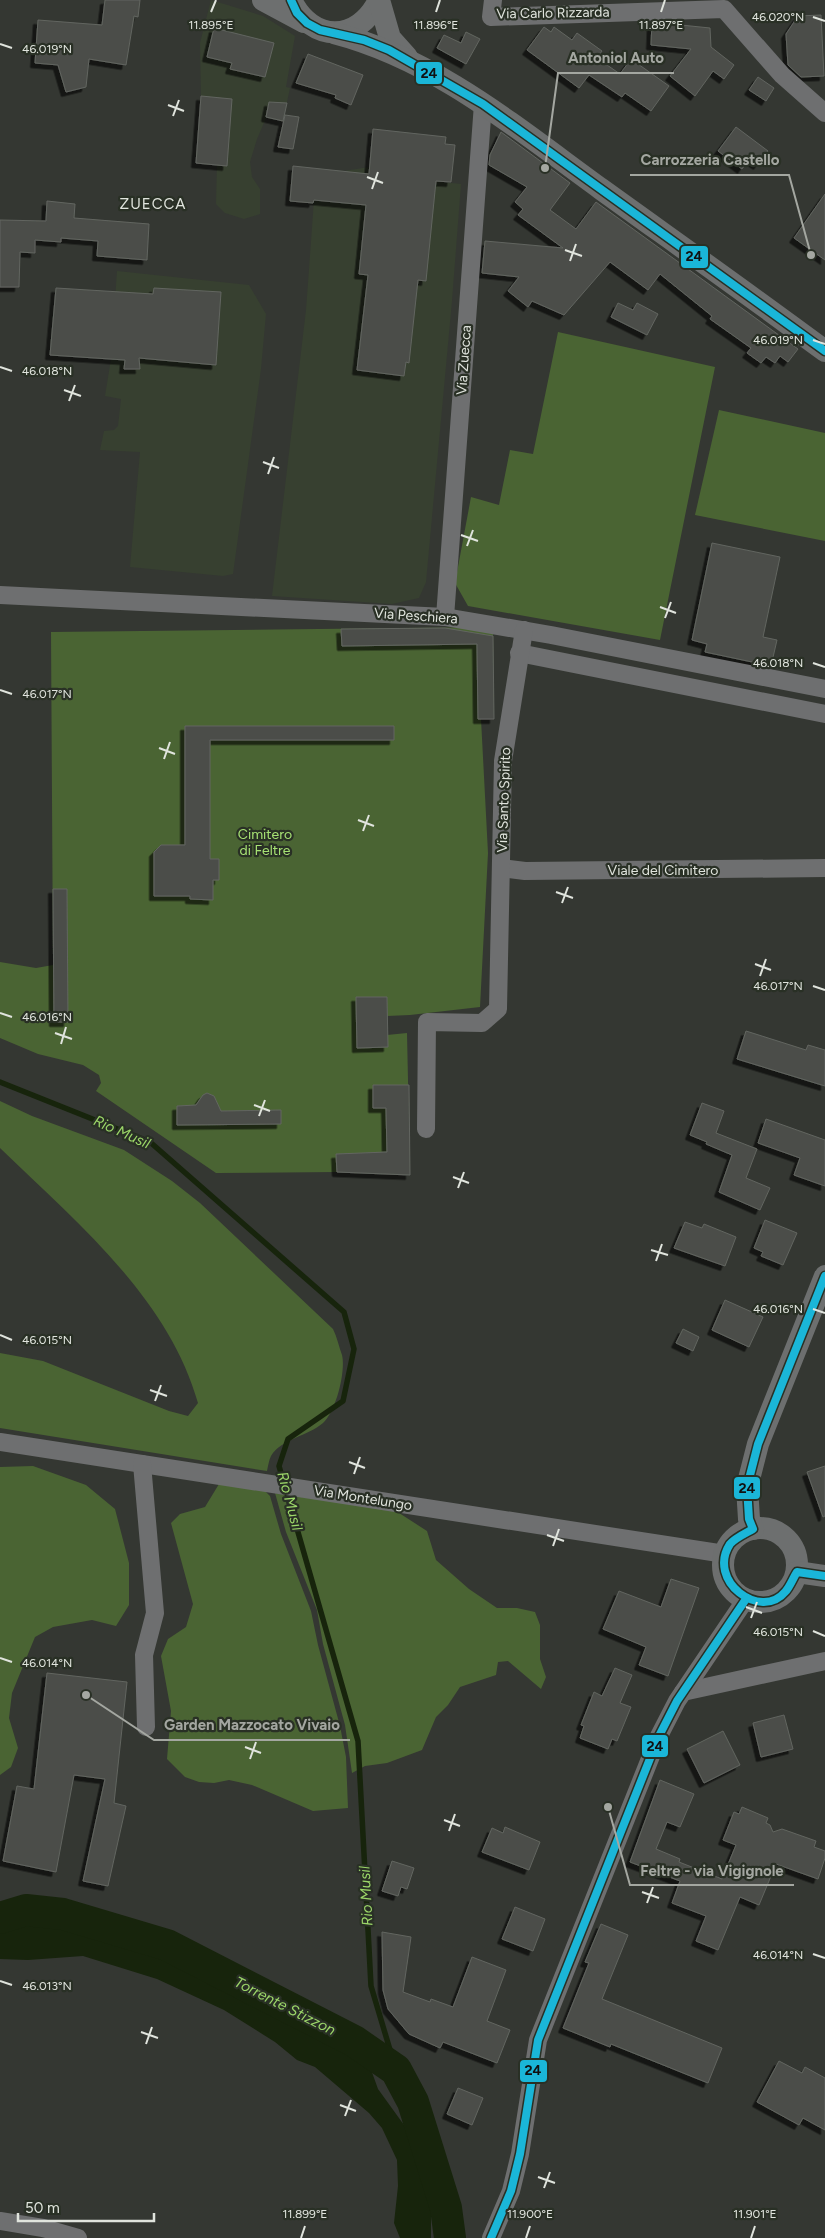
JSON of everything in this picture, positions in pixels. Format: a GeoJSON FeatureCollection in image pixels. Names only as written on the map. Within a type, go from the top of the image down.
{"type":"FeatureCollection","features":[{"type":"Feature","properties":{"kind":"main road"},"geometry":{"type":"LineString","coordinates":[[263,0],[320,30],[377,45],[411,61],[483,104],[825,351]]}},
{"type":"Feature","properties":{"kind":"main road"},"geometry":{"type":"LineString","coordinates":[[290,0],[297,13],[307,23]]}},
{"type":"Feature","properties":{"kind":"main road"},"geometry":{"type":"LineString","coordinates":[[334,33],[349,30],[362,24],[372,14],[379,0]]}},
{"type":"Feature","properties":{"kind":"main road"},"geometry":{"type":"LineString","coordinates":[[379,0],[390,38],[411,61]]}},
{"type":"Feature","properties":{"kind":"main road"},"geometry":{"type":"LineString","coordinates":[[753,1529],[749,1519],[747,1487],[758,1444],[825,1276]]}},
{"type":"Feature","properties":{"kind":"main road"},"geometry":{"type":"LineString","coordinates":[[765,1528],[786,1538],[793,1548],[797,1560],[797,1572],[787,1591],[768,1601],[757,1602],[746,1599],[737,1593],[727,1580],[723,1564],[725,1554],[736,1538],[753,1529],[765,1528]]}},
{"type":"Feature","properties":{"kind":"main road"},"geometry":{"type":"LineString","coordinates":[[797,1572],[825,1576]]}},
{"type":"Feature","properties":{"kind":"street","name":"Via Carlo Rizzarda"},"geometry":{"type":"LineString","coordinates":[[493,0],[491,17],[724,9],[782,75],[825,113]]}},
{"type":"Feature","properties":{"kind":"street","name":"Via Zuecca"},"geometry":{"type":"LineString","coordinates":[[445,617],[483,104]]}},
{"type":"Feature","properties":{"kind":"street","name":"Via Peschiera"},"geometry":{"type":"LineString","coordinates":[[0,594],[445,617],[524,630],[825,689]]}},
{"type":"Feature","properties":{"kind":"street","name":"Via Santo Spirito"},"geometry":{"type":"LineString","coordinates":[[426,1128],[427,1022],[482,1023],[498,1009],[503,761],[524,630]]}},
{"type":"Feature","properties":{"kind":"street"},"geometry":{"type":"LineString","coordinates":[[519,653],[825,714]]}},
{"type":"Feature","properties":{"kind":"street","name":"Viale del Cimitero"},"geometry":{"type":"LineString","coordinates":[[501,868],[525,870],[825,868]]}},
{"type":"Feature","properties":{"kind":"street","name":"Via Montelungo"},"geometry":{"type":"LineString","coordinates":[[0,1442],[725,1554]]}},
{"type":"Feature","properties":{"kind":"street"},"geometry":{"type":"LineString","coordinates":[[142,1464],[155,1613],[144,1655],[146,1727]]}},
{"type":"Feature","properties":{"kind":"street"},"geometry":{"type":"LineString","coordinates":[[491,2238],[511,2191],[520,2154],[538,2040],[659,1736],[683,1692],[746,1599]]}},
{"type":"Feature","properties":{"kind":"street"},"geometry":{"type":"LineString","coordinates":[[683,1692],[825,1661]]}},
{"type":"Feature","properties":{"kind":"street"},"geometry":{"type":"LineString","coordinates":[[0,2221],[43,2228],[78,2238]]}},
{"type":"Feature","properties":{"kind":"shaded area"},"geometry":{"type":"Polygon","coordinates":[[[211,0],[263,16],[295,36],[286,87],[290,88],[283,121],[266,118],[250,162],[252,177],[260,189],[260,214],[244,219],[225,213],[216,204],[217,165],[196,163],[201,96],[200,43],[211,0]]]}},
{"type":"Feature","properties":{"kind":"shaded area"},"geometry":{"type":"Polygon","coordinates":[[[369,167],[423,173],[423,180],[461,184],[426,582],[419,598],[392,604],[272,596],[306,310],[314,200],[341,203],[344,171],[369,167]]]}},
{"type":"Feature","properties":{"kind":"shaded area"},"geometry":{"type":"Polygon","coordinates":[[[117,271],[249,285],[266,314],[261,369],[233,574],[223,576],[130,567],[140,452],[100,450],[104,431],[114,430],[118,426],[121,399],[105,396],[111,359],[117,271]]]}},
{"type":"Feature","properties":{"kind":"shaded area"},"geometry":{"type":"Polygon","coordinates":[[[0,1910],[10,1910],[54,1920],[162,1954],[283,2016],[369,2064],[378,2089],[417,2143],[431,2210],[431,2238],[400,2238],[394,2223],[398,2186],[397,2160],[382,2128],[369,2113],[315,2067],[297,2060],[275,2042],[224,2010],[157,1979],[83,1956],[28,1960],[0,1959],[0,1910]]]}},
{"type":"Feature","properties":{"kind":"green space"},"geometry":{"type":"Polygon","coordinates":[[[558,332],[715,367],[660,640],[468,606],[455,583],[471,497],[499,505],[510,450],[533,454],[558,332]]]}},
{"type":"Feature","properties":{"kind":"green space"},"geometry":{"type":"Polygon","coordinates":[[[719,410],[825,433],[825,541],[695,515],[719,410]]]}},
{"type":"Feature","properties":{"kind":"green space","name":"Cimitero di Feltre"},"geometry":{"type":"Polygon","coordinates":[[[493,627],[494,719],[481,719],[488,853],[480,1007],[387,1016],[387,1035],[407,1033],[410,1175],[337,1172],[216,1173],[96,1091],[101,1083],[99,1075],[83,1065],[38,1054],[0,1038],[0,962],[36,968],[53,965],[51,632],[493,627]]]}},
{"type":"Feature","properties":{"kind":"green space"},"geometry":{"type":"Polygon","coordinates":[[[0,1101],[32,1116],[124,1150],[172,1181],[200,1203],[333,1329],[342,1355],[343,1371],[339,1391],[332,1410],[323,1423],[275,1450],[270,1458],[267,1471],[0,1428],[0,1353],[43,1361],[169,1411],[188,1416],[198,1403],[184,1365],[165,1329],[142,1295],[88,1233],[0,1148],[0,1101]]]}},
{"type":"Feature","properties":{"kind":"green space"},"geometry":{"type":"Polygon","coordinates":[[[33,1466],[86,1485],[115,1509],[129,1563],[129,1605],[116,1626],[92,1620],[53,1627],[35,1637],[12,1693],[9,1718],[18,1748],[11,1767],[0,1775],[0,1467],[33,1466]]]}},
{"type":"Feature","properties":{"kind":"green space"},"geometry":{"type":"Polygon","coordinates":[[[219,1484],[265,1491],[270,1496],[281,1534],[311,1611],[318,1645],[340,1726],[346,1757],[348,1808],[313,1811],[252,1785],[229,1780],[214,1783],[199,1782],[185,1777],[167,1759],[171,1711],[161,1656],[168,1639],[186,1627],[193,1604],[171,1523],[180,1514],[205,1507],[219,1484]]]}},
{"type":"Feature","properties":{"kind":"green space"},"geometry":{"type":"Polygon","coordinates":[[[275,1493],[396,1511],[427,1531],[436,1560],[469,1589],[497,1608],[517,1608],[535,1612],[540,1625],[540,1659],[546,1677],[541,1689],[508,1661],[498,1662],[496,1675],[460,1687],[448,1705],[436,1717],[422,1750],[387,1763],[365,1766],[352,1773],[345,1725],[323,1644],[317,1610],[286,1532],[275,1493]]]}},
{"type":"Feature","properties":{"kind":"building"},"geometry":{"type":"Polygon","coordinates":[[[105,0],[140,0],[138,17],[134,16],[126,65],[89,59],[86,87],[66,92],[58,65],[35,63],[38,20],[102,25],[105,0]]]}},
{"type":"Feature","properties":{"kind":"building"},"geometry":{"type":"Polygon","coordinates":[[[821,15],[824,76],[801,77],[788,65],[786,34],[798,16],[821,15]]]}},
{"type":"Feature","properties":{"kind":"building"},"geometry":{"type":"Polygon","coordinates":[[[652,22],[710,28],[711,47],[734,65],[724,79],[713,71],[695,96],[670,76],[691,49],[651,45],[652,22]]]}},
{"type":"Feature","properties":{"kind":"building"},"geometry":{"type":"Polygon","coordinates":[[[544,27],[551,32],[554,27],[572,40],[577,33],[602,51],[597,58],[620,74],[631,59],[669,86],[651,111],[625,93],[622,97],[589,75],[579,88],[527,50],[544,27]]]}},
{"type":"Feature","properties":{"kind":"building"},"geometry":{"type":"Polygon","coordinates":[[[214,28],[274,43],[265,77],[230,69],[232,63],[207,57],[214,28]]]}},
{"type":"Feature","properties":{"kind":"building"},"geometry":{"type":"Polygon","coordinates":[[[466,32],[480,39],[466,64],[437,48],[444,35],[461,43],[466,32]]]}},
{"type":"Feature","properties":{"kind":"building"},"geometry":{"type":"Polygon","coordinates":[[[308,54],[363,75],[351,105],[335,98],[336,95],[296,83],[308,54]]]}},
{"type":"Feature","properties":{"kind":"building"},"geometry":{"type":"Polygon","coordinates":[[[758,77],[774,88],[766,101],[749,90],[758,77]]]}},
{"type":"Feature","properties":{"kind":"building"},"geometry":{"type":"Polygon","coordinates":[[[201,96],[232,99],[227,166],[196,163],[201,96]]]}},
{"type":"Feature","properties":{"kind":"building"},"geometry":{"type":"Polygon","coordinates":[[[269,102],[287,103],[283,121],[266,117],[269,102]]]}},
{"type":"Feature","properties":{"kind":"building"},"geometry":{"type":"Polygon","coordinates":[[[285,115],[299,117],[293,149],[278,147],[285,115]]]}},
{"type":"Feature","properties":{"kind":"building"},"geometry":{"type":"Polygon","coordinates":[[[736,127],[768,151],[758,165],[749,159],[742,169],[718,151],[736,127]]]}},
{"type":"Feature","properties":{"kind":"building"},"geometry":{"type":"Polygon","coordinates":[[[373,129],[446,137],[445,144],[455,145],[451,182],[436,181],[426,281],[418,280],[409,363],[406,362],[404,376],[357,370],[368,275],[359,274],[366,205],[314,200],[313,203],[290,201],[293,166],[369,174],[373,129]]]}},
{"type":"Feature","properties":{"kind":"building"},"geometry":{"type":"Polygon","coordinates":[[[501,132],[570,183],[550,210],[576,229],[596,202],[798,349],[788,362],[780,356],[775,363],[766,357],[761,363],[747,353],[751,348],[710,319],[712,316],[660,274],[648,290],[610,262],[564,315],[532,301],[528,307],[508,291],[519,277],[482,273],[485,241],[563,248],[518,215],[523,209],[515,202],[527,187],[489,165],[490,155],[501,132]]]}},
{"type":"Feature","properties":{"kind":"building"},"geometry":{"type":"Polygon","coordinates":[[[825,194],[825,260],[794,238],[825,194]]]}},
{"type":"Feature","properties":{"kind":"building"},"geometry":{"type":"Polygon","coordinates":[[[47,201],[75,204],[74,218],[149,224],[147,260],[97,256],[98,241],[61,238],[61,242],[35,240],[35,253],[20,252],[19,287],[0,287],[0,220],[46,221],[47,201]]]}},
{"type":"Feature","properties":{"kind":"building"},"geometry":{"type":"Polygon","coordinates":[[[56,288],[153,294],[154,288],[221,292],[216,365],[139,358],[140,369],[124,369],[125,360],[50,355],[56,288]]]}},
{"type":"Feature","properties":{"kind":"building"},"geometry":{"type":"Polygon","coordinates":[[[618,303],[633,310],[637,303],[658,314],[647,335],[611,317],[618,303]]]}},
{"type":"Feature","properties":{"kind":"building"},"geometry":{"type":"Polygon","coordinates":[[[712,543],[780,557],[763,637],[777,640],[771,666],[705,652],[707,644],[692,640],[712,543]]]}},
{"type":"Feature","properties":{"kind":"building"},"geometry":{"type":"Polygon","coordinates":[[[445,628],[493,636],[494,719],[478,719],[477,644],[342,646],[341,629],[445,628]]]}},
{"type":"Feature","properties":{"kind":"building"},"geometry":{"type":"Polygon","coordinates":[[[185,726],[394,726],[394,740],[210,740],[210,859],[219,859],[219,880],[213,880],[213,900],[190,899],[190,896],[154,896],[154,852],[161,845],[185,845],[185,726]]]}},
{"type":"Feature","properties":{"kind":"building"},"geometry":{"type":"Polygon","coordinates":[[[53,889],[67,889],[68,1022],[54,1022],[53,889]]]}},
{"type":"Feature","properties":{"kind":"building"},"geometry":{"type":"Polygon","coordinates":[[[356,997],[387,997],[388,1047],[357,1048],[356,997]]]}},
{"type":"Feature","properties":{"kind":"building"},"geometry":{"type":"Polygon","coordinates":[[[746,1031],[806,1050],[808,1045],[825,1050],[825,1086],[737,1059],[746,1031]]]}},
{"type":"Feature","properties":{"kind":"building"},"geometry":{"type":"Polygon","coordinates":[[[373,1085],[409,1085],[410,1175],[337,1172],[336,1154],[387,1152],[386,1108],[373,1108],[373,1085]]]}},
{"type":"Feature","properties":{"kind":"building"},"geometry":{"type":"Polygon","coordinates":[[[207,1093],[214,1096],[221,1111],[281,1110],[281,1124],[177,1125],[177,1106],[196,1105],[203,1095],[207,1093]]]}},
{"type":"Feature","properties":{"kind":"building"},"geometry":{"type":"Polygon","coordinates":[[[702,1103],[724,1111],[716,1133],[757,1149],[746,1178],[770,1188],[760,1210],[719,1192],[732,1155],[690,1135],[702,1103]]]}},
{"type":"Feature","properties":{"kind":"building"},"geometry":{"type":"Polygon","coordinates":[[[766,1119],[825,1140],[825,1186],[794,1175],[800,1158],[758,1143],[766,1119]]]}},
{"type":"Feature","properties":{"kind":"building"},"geometry":{"type":"Polygon","coordinates":[[[765,1220],[797,1233],[783,1265],[761,1256],[763,1252],[754,1248],[765,1220]]]}},
{"type":"Feature","properties":{"kind":"building"},"geometry":{"type":"Polygon","coordinates":[[[685,1222],[702,1228],[704,1224],[736,1237],[725,1266],[674,1248],[685,1222]]]}},
{"type":"Feature","properties":{"kind":"building"},"geometry":{"type":"Polygon","coordinates":[[[725,1300],[763,1317],[749,1347],[712,1330],[725,1300]]]}},
{"type":"Feature","properties":{"kind":"building"},"geometry":{"type":"Polygon","coordinates":[[[683,1329],[699,1337],[693,1351],[676,1343],[683,1329]]]}},
{"type":"Feature","properties":{"kind":"building"},"geometry":{"type":"Polygon","coordinates":[[[825,1466],[825,1516],[823,1517],[807,1472],[825,1466]]]}},
{"type":"Feature","properties":{"kind":"building"},"geometry":{"type":"Polygon","coordinates":[[[671,1579],[699,1588],[668,1676],[639,1665],[646,1647],[603,1629],[619,1591],[661,1607],[671,1579]]]}},
{"type":"Feature","properties":{"kind":"building"},"geometry":{"type":"Polygon","coordinates":[[[615,1668],[632,1675],[620,1703],[631,1707],[617,1741],[612,1739],[608,1749],[580,1738],[584,1726],[581,1725],[594,1692],[602,1696],[615,1668]]]}},
{"type":"Feature","properties":{"kind":"building"},"geometry":{"type":"Polygon","coordinates":[[[47,1673],[127,1682],[114,1803],[126,1806],[108,1886],[83,1881],[105,1779],[74,1775],[56,1872],[3,1861],[17,1786],[34,1789],[47,1673]]]}},
{"type":"Feature","properties":{"kind":"building"},"geometry":{"type":"Polygon","coordinates":[[[784,1715],[793,1749],[761,1757],[753,1723],[784,1715]]]}},
{"type":"Feature","properties":{"kind":"building"},"geometry":{"type":"Polygon","coordinates":[[[723,1731],[740,1765],[704,1783],[687,1749],[723,1731]]]}},
{"type":"Feature","properties":{"kind":"building"},"geometry":{"type":"Polygon","coordinates":[[[660,1780],[694,1794],[680,1827],[667,1822],[656,1849],[680,1859],[679,1862],[722,1879],[736,1845],[723,1840],[734,1812],[739,1814],[742,1807],[768,1818],[766,1823],[770,1825],[773,1832],[782,1829],[816,1841],[814,1847],[825,1851],[825,1858],[818,1879],[776,1864],[759,1905],[740,1897],[718,1950],[696,1941],[706,1916],[672,1903],[680,1881],[630,1862],[660,1780]]]}},
{"type":"Feature","properties":{"kind":"building"},"geometry":{"type":"Polygon","coordinates":[[[505,1827],[540,1842],[529,1870],[482,1852],[492,1828],[503,1833],[505,1827]]]}},
{"type":"Feature","properties":{"kind":"building"},"geometry":{"type":"Polygon","coordinates":[[[392,1861],[414,1868],[407,1889],[401,1887],[398,1896],[382,1891],[392,1861]]]}},
{"type":"Feature","properties":{"kind":"building"},"geometry":{"type":"Polygon","coordinates":[[[515,1907],[545,1919],[533,1951],[502,1939],[515,1907]]]}},
{"type":"Feature","properties":{"kind":"building"},"geometry":{"type":"Polygon","coordinates":[[[601,1924],[628,1935],[602,1999],[722,2048],[708,2083],[611,2044],[610,2047],[563,2028],[589,1963],[585,1962],[601,1924]]]}},
{"type":"Feature","properties":{"kind":"building"},"geometry":{"type":"Polygon","coordinates":[[[382,1932],[411,1937],[403,1992],[430,2002],[431,1999],[453,2007],[472,1957],[506,1970],[487,2021],[510,2030],[497,2063],[443,2042],[440,2048],[409,2034],[388,2009],[383,1990],[382,1932]]]}},
{"type":"Feature","properties":{"kind":"building"},"geometry":{"type":"Polygon","coordinates":[[[779,2061],[802,2073],[805,2067],[825,2078],[825,2130],[803,2118],[799,2125],[757,2102],[779,2061]]]}},
{"type":"Feature","properties":{"kind":"building"},"geometry":{"type":"Polygon","coordinates":[[[458,2088],[483,2098],[472,2125],[447,2114],[458,2088]]]}},
{"type":"Feature","properties":{"kind":"waterway","name":"Rio Musil"},"geometry":{"type":"LineString","coordinates":[[0,1082],[150,1142],[344,1312],[354,1349],[343,1401],[288,1439],[279,1466],[358,1741],[371,1986],[396,2070]]}},
{"type":"Feature","properties":{"kind":"waterway","name":"Torrente Stizzon"},"geometry":{"type":"LineString","coordinates":[[0,1918],[26,1910],[63,1914],[167,1945],[354,2041],[396,2070],[413,2102],[446,2208],[450,2238]]}},
{"type":"Feature","properties":{"kind":"transit line","name":"24"},"geometry":{"type":"LineString","coordinates":[[291,0],[297,13],[307,23],[320,30],[364,40],[389,50],[483,104],[825,351]]}},
{"type":"Feature","properties":{"kind":"transit line","name":"24"},"geometry":{"type":"LineString","coordinates":[[825,1276],[758,1444],[747,1487],[749,1519],[753,1529],[732,1542],[724,1558],[725,1571],[739,1593],[763,1602],[775,1600],[785,1592],[797,1572],[825,1576]]}},
{"type":"Feature","properties":{"kind":"transit line","name":"24"},"geometry":{"type":"LineString","coordinates":[[491,2238],[511,2191],[520,2154],[538,2040],[659,1736],[677,1701],[746,1599]]}},
{"type":"Feature","properties":{"kind":"place","name":"Antoniol Auto"},"geometry":{"type":"Point","coordinates":[545,168]}},
{"type":"Feature","properties":{"kind":"place","name":"Carrozzeria Castello"},"geometry":{"type":"Point","coordinates":[811,255]}},
{"type":"Feature","properties":{"kind":"place","name":"Garden Mazzocato Vivaio"},"geometry":{"type":"Point","coordinates":[86,1695]}},
{"type":"Feature","properties":{"kind":"place","name":"Feltre - via Vigignole"},"geometry":{"type":"Point","coordinates":[608,1807]}},
{"type":"Feature","properties":{"kind":"district","name":"ZUECCA"},"geometry":{"type":"Point","coordinates":[153,204]}}]}
